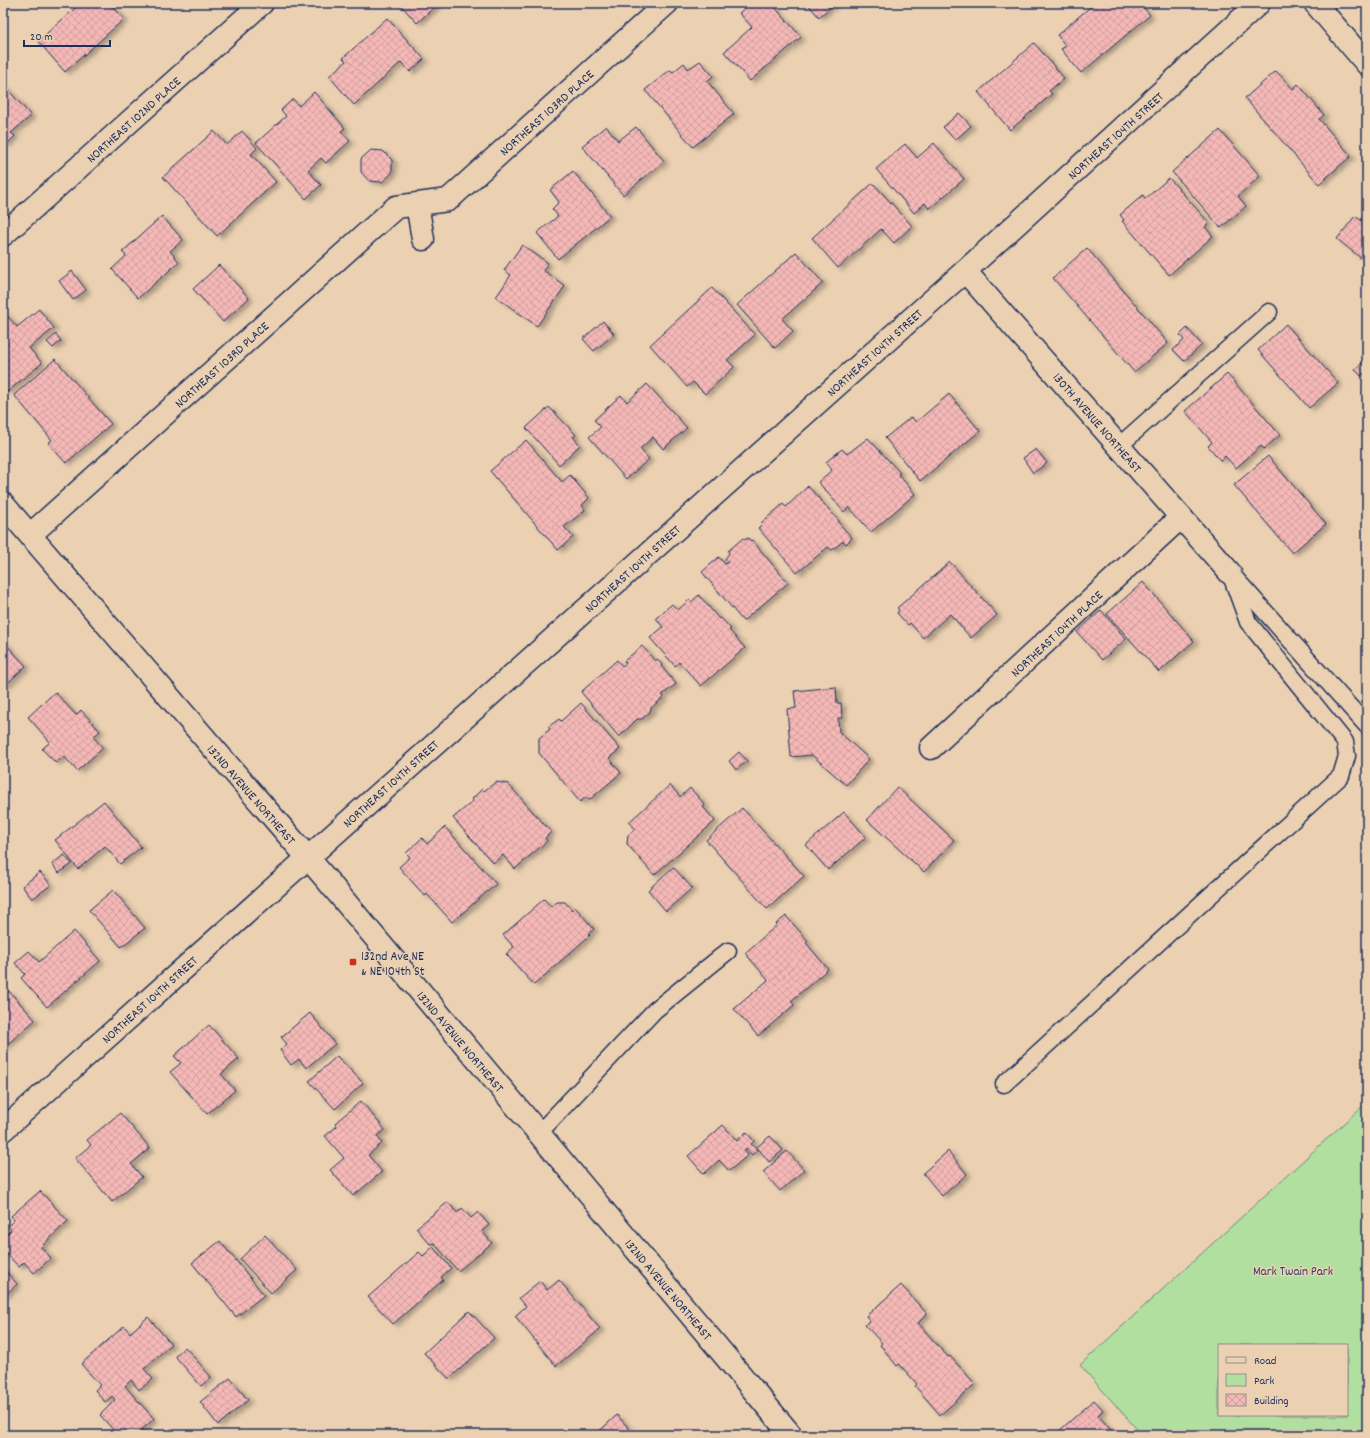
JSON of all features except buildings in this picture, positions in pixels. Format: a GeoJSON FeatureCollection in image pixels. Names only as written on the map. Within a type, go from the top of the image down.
{"type":"FeatureCollection","features":[{"type":"Feature","properties":{"kind":"street","name":"NORTHEAST 102ND PLACE"},"geometry":{"type":"LineString","coordinates":[[3,235],[262,3]]}},
{"type":"Feature","properties":{"kind":"street","name":"NORTHEAST 103RD PLACE"},"geometry":{"type":"LineString","coordinates":[[30,535],[396,207],[448,200],[667,3]]}},
{"type":"Feature","properties":{"kind":"street","name":"NORTHEAST 104TH STREET"},"geometry":{"type":"LineString","coordinates":[[3,1130],[965,271],[1259,3]]}},
{"type":"Feature","properties":{"kind":"street"},"geometry":{"type":"LineString","coordinates":[[1315,3],[1367,64]]}},
{"type":"Feature","properties":{"kind":"street"},"geometry":{"type":"LineString","coordinates":[[417,204],[423,239]]}},
{"type":"Feature","properties":{"kind":"street","name":"130TH AVENUE NORTHEAST"},"geometry":{"type":"LineString","coordinates":[[965,271],[1230,572]]}},
{"type":"Feature","properties":{"kind":"street","name":"132ND AVENUE NORTHEAST"},"geometry":{"type":"LineString","coordinates":[[3,504],[307,858],[791,1435]]}},
{"type":"Feature","properties":{"kind":"street","name":"NORTHEAST 104TH PLACE"},"geometry":{"type":"LineString","coordinates":[[931,748],[1182,517]]}},
{"type":"Feature","properties":{"kind":"lane"},"geometry":{"type":"LineString","coordinates":[[1119,446],[1269,312]]}},
{"type":"Feature","properties":{"kind":"lane"},"geometry":{"type":"LineString","coordinates":[[1230,572],[1367,726]]}},
{"type":"Feature","properties":{"kind":"lane"},"geometry":{"type":"LineString","coordinates":[[1004,1084],[1341,776],[1347,756],[1345,742],[1248,622],[1230,572]]}},
{"type":"Feature","properties":{"kind":"lane"},"geometry":{"type":"LineString","coordinates":[[538,1133],[655,1010],[728,951]]}},
{"type":"Feature","properties":{"kind":"green space","name":"Mark Twain Park"},"geometry":{"type":"Polygon","coordinates":[[[1367,1102],[1367,1435],[1142,1435],[1080,1365],[1367,1102]]]}},
{"type":"Feature","properties":{"kind":"place","name":"132nd Ave NE & NE 104th St"},"geometry":{"type":"Point","coordinates":[353,962]}}]}
